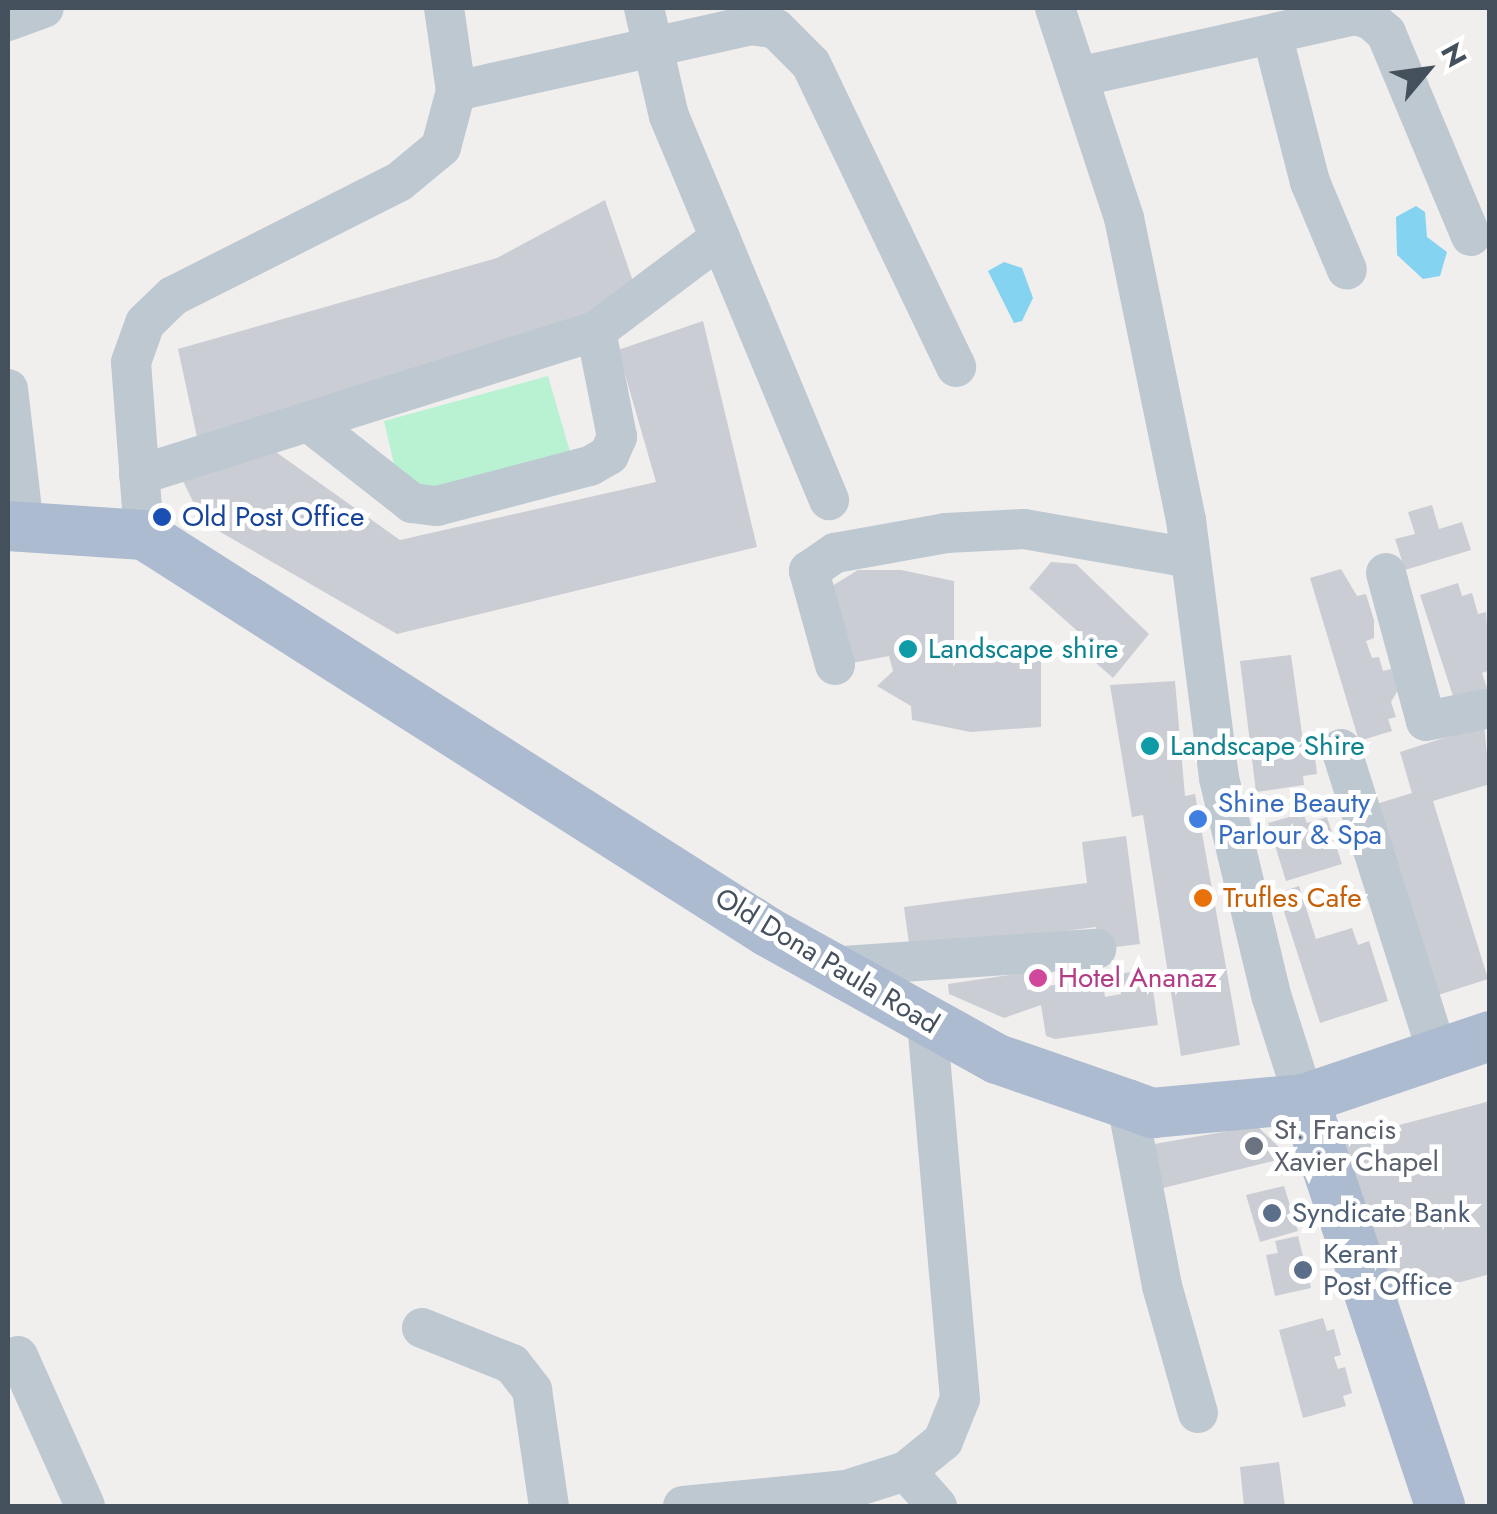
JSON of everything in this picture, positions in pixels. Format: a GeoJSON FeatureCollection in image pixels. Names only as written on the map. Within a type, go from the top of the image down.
{"type":"FeatureCollection","features":[{"type":"Feature","properties":{"kind":"main road","name":"Old Dona Paula Road"},"geometry":{"type":"LineString","coordinates":[[16,526],[144,534],[830,967],[997,1060],[1152,1112],[1304,1100],[1490,1036]]}},
{"type":"Feature","properties":{"kind":"main road"},"geometry":{"type":"LineString","coordinates":[[1304,1100],[1440,1506]]}},
{"type":"Feature","properties":{"kind":"street"},"geometry":{"type":"LineString","coordinates":[[8,20],[44,8]]}},
{"type":"Feature","properties":{"kind":"street"},"geometry":{"type":"LineString","coordinates":[[144,534],[131,362],[145,324],[173,296],[400,182],[442,148],[456,91],[444,8]]}},
{"type":"Feature","properties":{"kind":"street"},"geometry":{"type":"LineString","coordinates":[[1055,8],[1124,218],[1145,403],[1190,558],[1220,778],[1272,998],[1304,1100]]}},
{"type":"Feature","properties":{"kind":"street"},"geometry":{"type":"LineString","coordinates":[[1078,77],[1356,15],[1386,33],[1471,236]]}},
{"type":"Feature","properties":{"kind":"street"},"geometry":{"type":"LineString","coordinates":[[456,91],[649,26],[752,25],[776,29],[794,42],[810,64],[956,368]]}},
{"type":"Feature","properties":{"kind":"street"},"geometry":{"type":"LineString","coordinates":[[649,26],[669,116],[829,500]]}},
{"type":"Feature","properties":{"kind":"street"},"geometry":{"type":"LineString","coordinates":[[1272,34],[1310,182],[1347,270]]}},
{"type":"Feature","properties":{"kind":"street"},"geometry":{"type":"LineString","coordinates":[[139,475],[596,331],[720,238]]}},
{"type":"Feature","properties":{"kind":"street"},"geometry":{"type":"LineString","coordinates":[[310,424],[412,503],[437,506],[590,466],[610,455],[616,437],[596,331]]}},
{"type":"Feature","properties":{"kind":"street"},"geometry":{"type":"LineString","coordinates":[[8,389],[16,526]]}},
{"type":"Feature","properties":{"kind":"street"},"geometry":{"type":"LineString","coordinates":[[834,665],[809,571],[835,553],[946,533],[1024,529],[1190,558]]}},
{"type":"Feature","properties":{"kind":"street"},"geometry":{"type":"LineString","coordinates":[[1386,573],[1426,721],[1490,708]]}},
{"type":"Feature","properties":{"kind":"street"},"geometry":{"type":"LineString","coordinates":[[1342,749],[1437,1052]]}},
{"type":"Feature","properties":{"kind":"street"},"geometry":{"type":"LineString","coordinates":[[830,967],[1096,948]]}},
{"type":"Feature","properties":{"kind":"street"},"geometry":{"type":"LineString","coordinates":[[683,1506],[846,1490],[906,1471],[943,1440],[960,1398],[927,1021]]}},
{"type":"Feature","properties":{"kind":"street"},"geometry":{"type":"LineString","coordinates":[[1126,1104],[1162,1286],[1198,1413]]}},
{"type":"Feature","properties":{"kind":"street"},"geometry":{"type":"LineString","coordinates":[[422,1328],[512,1364],[532,1390],[549,1506]]}},
{"type":"Feature","properties":{"kind":"street"},"geometry":{"type":"LineString","coordinates":[[18,1356],[85,1506]]}},
{"type":"Feature","properties":{"kind":"street"},"geometry":{"type":"LineString","coordinates":[[906,1471],[936,1506]]}},
{"type":"Feature","properties":{"kind":"green space"},"geometry":{"type":"Polygon","coordinates":[[[548,376],[571,455],[426,497],[398,482],[384,421],[548,376]]]}},
{"type":"Feature","properties":{"kind":"water"},"geometry":{"type":"Polygon","coordinates":[[[1416,206],[1425,212],[1427,237],[1447,252],[1440,276],[1423,279],[1397,255],[1396,217],[1416,206]]]}},
{"type":"Feature","properties":{"kind":"water"},"geometry":{"type":"Polygon","coordinates":[[[1004,262],[1022,268],[1033,298],[1022,321],[1014,323],[988,271],[1004,262]]]}},
{"type":"Feature","properties":{"kind":"building"},"geometry":{"type":"Polygon","coordinates":[[[605,200],[635,287],[552,337],[200,451],[178,349],[497,258],[605,200]]]}},
{"type":"Feature","properties":{"kind":"building"},"geometry":{"type":"Polygon","coordinates":[[[703,321],[757,547],[397,634],[203,522],[181,477],[273,450],[400,540],[656,482],[618,350],[703,321]]]}},
{"type":"Feature","properties":{"kind":"building"},"geometry":{"type":"Polygon","coordinates":[[[1432,505],[1439,529],[1462,522],[1471,550],[1405,570],[1395,539],[1415,534],[1408,512],[1432,505]]]}},
{"type":"Feature","properties":{"kind":"building","name":"Landscape shire"},"geometry":{"type":"Polygon","coordinates":[[[1051,562],[1076,564],[1149,634],[1113,678],[1079,648],[1083,636],[1029,588],[1051,562]]]}},
{"type":"Feature","properties":{"kind":"building"},"geometry":{"type":"Polygon","coordinates":[[[1341,569],[1357,596],[1366,594],[1374,620],[1374,638],[1366,641],[1372,658],[1379,657],[1383,671],[1391,669],[1398,690],[1391,702],[1396,717],[1388,719],[1392,731],[1359,741],[1310,578],[1341,569]]]}},
{"type":"Feature","properties":{"kind":"building","name":"Landscape shire"},"geometry":{"type":"Polygon","coordinates":[[[858,570],[901,570],[954,581],[954,642],[988,659],[1041,660],[1041,727],[970,732],[912,720],[911,706],[877,686],[893,671],[889,656],[852,663],[832,586],[858,570]]]}},
{"type":"Feature","properties":{"kind":"building"},"geometry":{"type":"Polygon","coordinates":[[[1458,583],[1462,596],[1472,593],[1478,614],[1486,612],[1490,670],[1482,673],[1487,688],[1454,699],[1420,595],[1458,583]]]}},
{"type":"Feature","properties":{"kind":"building"},"geometry":{"type":"Polygon","coordinates":[[[1291,655],[1303,741],[1313,740],[1317,774],[1303,776],[1304,785],[1256,792],[1240,661],[1291,655]]]}},
{"type":"Feature","properties":{"kind":"building"},"geometry":{"type":"Polygon","coordinates":[[[1175,681],[1185,796],[1195,794],[1240,1045],[1181,1056],[1143,815],[1132,817],[1110,685],[1175,681]]]}},
{"type":"Feature","properties":{"kind":"building"},"geometry":{"type":"Polygon","coordinates":[[[1484,725],[1490,784],[1433,801],[1488,979],[1435,996],[1376,804],[1412,793],[1400,752],[1484,725]]]}},
{"type":"Feature","properties":{"kind":"building"},"geometry":{"type":"Polygon","coordinates":[[[1303,813],[1307,823],[1327,817],[1342,864],[1286,881],[1268,823],[1303,813]]]}},
{"type":"Feature","properties":{"kind":"building"},"geometry":{"type":"Polygon","coordinates":[[[1126,836],[1140,944],[1099,949],[1096,927],[910,951],[904,907],[1087,883],[1082,842],[1126,836]]]}},
{"type":"Feature","properties":{"kind":"building"},"geometry":{"type":"Polygon","coordinates":[[[1299,886],[1316,939],[1352,928],[1358,945],[1369,941],[1388,1001],[1320,1023],[1278,893],[1299,886]]]}},
{"type":"Feature","properties":{"kind":"building"},"geometry":{"type":"Polygon","coordinates":[[[1150,969],[1158,1025],[1055,1039],[1046,1036],[1041,1005],[1004,1018],[949,994],[948,984],[1024,973],[1027,990],[1102,976],[1105,997],[1121,994],[1118,974],[1150,969]]]}},
{"type":"Feature","properties":{"kind":"building"},"geometry":{"type":"Polygon","coordinates":[[[1490,1101],[1490,1274],[1388,1302],[1335,1142],[1490,1101]]]}},
{"type":"Feature","properties":{"kind":"building","name":"St. Francis Xavier Chapel"},"geometry":{"type":"Polygon","coordinates":[[[1257,1126],[1289,1157],[1151,1191],[1137,1147],[1257,1126]]]}},
{"type":"Feature","properties":{"kind":"building","name":"Syndicate Bank"},"geometry":{"type":"Polygon","coordinates":[[[1284,1186],[1298,1231],[1260,1242],[1246,1195],[1284,1186]]]}},
{"type":"Feature","properties":{"kind":"building"},"geometry":{"type":"Polygon","coordinates":[[[1298,1236],[1311,1288],[1275,1296],[1266,1255],[1278,1253],[1275,1241],[1298,1236]]]}},
{"type":"Feature","properties":{"kind":"building"},"geometry":{"type":"Polygon","coordinates":[[[1323,1318],[1327,1331],[1334,1329],[1341,1355],[1334,1357],[1338,1369],[1345,1367],[1352,1393],[1343,1396],[1346,1406],[1303,1418],[1279,1330],[1323,1318]]]}},
{"type":"Feature","properties":{"kind":"building"},"geometry":{"type":"Polygon","coordinates":[[[1279,1462],[1285,1506],[1244,1506],[1240,1467],[1279,1462]]]}},
{"type":"Feature","properties":{"kind":"place","name":"Old Post Office"},"geometry":{"type":"Point","coordinates":[162,517]}},
{"type":"Feature","properties":{"kind":"place","name":"Landscape shire"},"geometry":{"type":"Point","coordinates":[908,649]}},
{"type":"Feature","properties":{"kind":"place","name":"Landscape Shire"},"geometry":{"type":"Point","coordinates":[1150,746]}},
{"type":"Feature","properties":{"kind":"place","name":"Shine Beauty Parlour & Spa"},"geometry":{"type":"Point","coordinates":[1198,819]}},
{"type":"Feature","properties":{"kind":"place","name":"Trufles Cafe"},"geometry":{"type":"Point","coordinates":[1203,898]}},
{"type":"Feature","properties":{"kind":"place","name":"Hotel Ananaz"},"geometry":{"type":"Point","coordinates":[1038,978]}},
{"type":"Feature","properties":{"kind":"place","name":"St. Francis Xavier Chapel"},"geometry":{"type":"Point","coordinates":[1254,1146]}},
{"type":"Feature","properties":{"kind":"place","name":"Syndicate Bank"},"geometry":{"type":"Point","coordinates":[1272,1213]}},
{"type":"Feature","properties":{"kind":"place","name":"Kerant Post Office"},"geometry":{"type":"Point","coordinates":[1303,1270]}}]}
